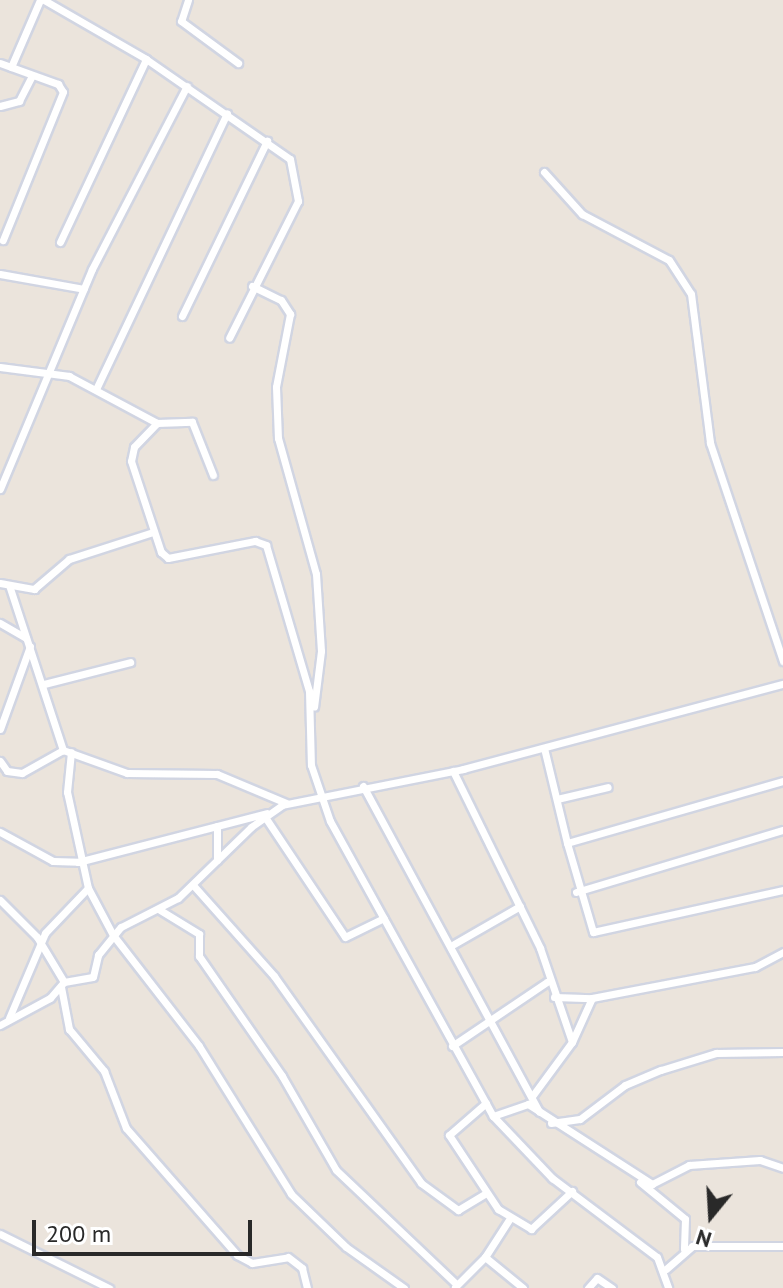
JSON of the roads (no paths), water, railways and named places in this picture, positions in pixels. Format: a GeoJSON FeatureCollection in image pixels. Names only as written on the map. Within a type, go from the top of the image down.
{"type":"FeatureCollection","features":[{"type":"Feature","properties":{"kind":"street"},"geometry":{"type":"LineString","coordinates":[[11,67],[42,0],[146,59],[290,159],[298,197],[229,338]]}},
{"type":"Feature","properties":{"kind":"street"},"geometry":{"type":"LineString","coordinates":[[188,0],[181,21],[238,63]]}},
{"type":"Feature","properties":{"kind":"street"},"geometry":{"type":"LineString","coordinates":[[60,242],[146,59]]}},
{"type":"Feature","properties":{"kind":"street"},"geometry":{"type":"LineString","coordinates":[[0,63],[63,92],[3,240]]}},
{"type":"Feature","properties":{"kind":"street"},"geometry":{"type":"LineString","coordinates":[[0,106],[19,101],[32,76]]}},
{"type":"Feature","properties":{"kind":"street"},"geometry":{"type":"LineString","coordinates":[[0,489],[84,289],[187,86]]}},
{"type":"Feature","properties":{"kind":"street"},"geometry":{"type":"LineString","coordinates":[[97,387],[227,113]]}},
{"type":"Feature","properties":{"kind":"street"},"geometry":{"type":"LineString","coordinates":[[182,316],[267,141]]}},
{"type":"Feature","properties":{"kind":"street"},"geometry":{"type":"LineString","coordinates":[[544,172],[582,214],[669,260],[693,296],[710,443],[783,661]]}},
{"type":"Feature","properties":{"kind":"street"},"geometry":{"type":"LineString","coordinates":[[0,274],[84,289]]}},
{"type":"Feature","properties":{"kind":"street"},"geometry":{"type":"LineString","coordinates":[[252,286],[281,300],[290,314],[276,387],[277,425],[316,574],[321,651],[309,749],[321,797],[452,1046],[493,1116],[572,1191],[666,1269],[668,1288]]}},
{"type":"Feature","properties":{"kind":"street"},"geometry":{"type":"LineString","coordinates":[[0,367],[50,372],[97,387],[157,423],[192,422],[213,475]]}},
{"type":"Feature","properties":{"kind":"street"},"geometry":{"type":"LineString","coordinates":[[157,423],[134,447],[131,461],[153,532],[168,558],[255,541],[266,545],[313,712]]}},
{"type":"Feature","properties":{"kind":"street"},"geometry":{"type":"LineString","coordinates":[[0,583],[34,589],[92,547],[153,532]]}},
{"type":"Feature","properties":{"kind":"street"},"geometry":{"type":"LineString","coordinates":[[9,585],[67,751],[67,792],[78,862],[113,935],[199,1046],[291,1194],[346,1247],[404,1288]]}},
{"type":"Feature","properties":{"kind":"street"},"geometry":{"type":"LineString","coordinates":[[0,623],[28,642]]}},
{"type":"Feature","properties":{"kind":"street"},"geometry":{"type":"LineString","coordinates":[[0,729],[28,642]]}},
{"type":"Feature","properties":{"kind":"street"},"geometry":{"type":"LineString","coordinates":[[44,684],[130,662]]}},
{"type":"Feature","properties":{"kind":"street"},"geometry":{"type":"LineString","coordinates":[[0,1025],[62,984],[93,977],[93,964],[113,935],[160,910],[193,885],[265,817],[288,803],[363,786],[453,771],[783,684]]}},
{"type":"Feature","properties":{"kind":"street"},"geometry":{"type":"LineString","coordinates":[[544,748],[576,892],[589,929],[599,933],[783,890]]}},
{"type":"Feature","properties":{"kind":"street"},"geometry":{"type":"LineString","coordinates":[[0,761],[7,771],[22,773],[67,751],[127,773],[217,774],[288,803]]}},
{"type":"Feature","properties":{"kind":"street"},"geometry":{"type":"LineString","coordinates":[[453,771],[540,948],[547,982],[572,1042]]}},
{"type":"Feature","properties":{"kind":"street"},"geometry":{"type":"LineString","coordinates":[[567,843],[783,781]]}},
{"type":"Feature","properties":{"kind":"street"},"geometry":{"type":"LineString","coordinates":[[363,786],[454,944],[539,1111]]}},
{"type":"Feature","properties":{"kind":"street"},"geometry":{"type":"LineString","coordinates":[[557,799],[608,787]]}},
{"type":"Feature","properties":{"kind":"street"},"geometry":{"type":"LineString","coordinates":[[0,832],[53,861],[78,862],[273,812]]}},
{"type":"Feature","properties":{"kind":"street"},"geometry":{"type":"LineString","coordinates":[[265,817],[345,937],[384,918]]}},
{"type":"Feature","properties":{"kind":"street"},"geometry":{"type":"LineString","coordinates":[[217,826],[217,861]]}},
{"type":"Feature","properties":{"kind":"street"},"geometry":{"type":"LineString","coordinates":[[576,892],[783,830]]}},
{"type":"Feature","properties":{"kind":"street"},"geometry":{"type":"LineString","coordinates":[[193,885],[274,976],[421,1183],[458,1210],[485,1194]]}},
{"type":"Feature","properties":{"kind":"street"},"geometry":{"type":"LineString","coordinates":[[8,1020],[41,943],[88,888]]}},
{"type":"Feature","properties":{"kind":"street"},"geometry":{"type":"LineString","coordinates":[[0,900],[41,943],[62,984],[69,1029],[104,1071],[126,1128],[237,1255],[252,1263],[288,1257],[302,1268],[307,1288]]}},
{"type":"Feature","properties":{"kind":"street"},"geometry":{"type":"LineString","coordinates":[[454,944],[520,906]]}},
{"type":"Feature","properties":{"kind":"street"},"geometry":{"type":"LineString","coordinates":[[160,910],[199,934],[199,956],[282,1076],[336,1170],[455,1286],[485,1257],[510,1218]]}},
{"type":"Feature","properties":{"kind":"street"},"geometry":{"type":"LineString","coordinates":[[554,997],[592,998],[755,967],[783,952]]}},
{"type":"Feature","properties":{"kind":"street"},"geometry":{"type":"LineString","coordinates":[[452,1046],[547,982]]}},
{"type":"Feature","properties":{"kind":"street"},"geometry":{"type":"LineString","coordinates":[[533,1095],[572,1042],[592,998]]}},
{"type":"Feature","properties":{"kind":"street"},"geometry":{"type":"LineString","coordinates":[[551,1123],[580,1119],[625,1085],[716,1053],[783,1052]]}},
{"type":"Feature","properties":{"kind":"street"},"geometry":{"type":"LineString","coordinates":[[486,1103],[449,1135],[485,1194],[510,1218],[531,1229],[572,1191]]}},
{"type":"Feature","properties":{"kind":"street"},"geometry":{"type":"LineString","coordinates":[[493,1116],[519,1103],[539,1111],[551,1123],[636,1178],[685,1219],[684,1249],[666,1269]]}},
{"type":"Feature","properties":{"kind":"street"},"geometry":{"type":"LineString","coordinates":[[636,1178],[658,1183],[689,1165],[754,1160],[783,1168]]}},
{"type":"Feature","properties":{"kind":"street"},"geometry":{"type":"LineString","coordinates":[[0,1234],[109,1288]]}},
{"type":"Feature","properties":{"kind":"street"},"geometry":{"type":"LineString","coordinates":[[684,1249],[783,1246]]}},
{"type":"Feature","properties":{"kind":"street"},"geometry":{"type":"LineString","coordinates":[[485,1257],[523,1288]]}},
{"type":"Feature","properties":{"kind":"street"},"geometry":{"type":"LineString","coordinates":[[588,1288],[597,1278],[612,1288]]}}]}
